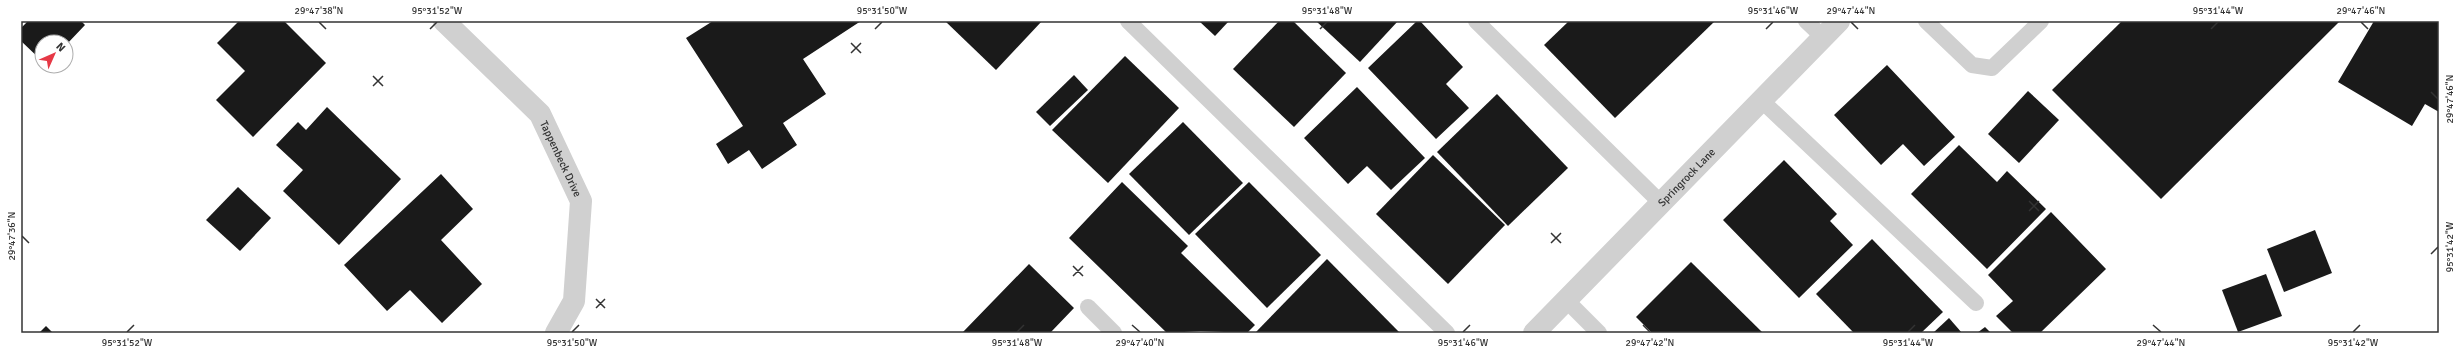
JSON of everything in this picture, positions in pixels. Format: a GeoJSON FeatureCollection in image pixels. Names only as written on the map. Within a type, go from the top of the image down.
{"type":"FeatureCollection","features":[{"type":"Feature","properties":{"kind":"street","name":"Tappenbeck Drive"},"geometry":{"type":"LineString","coordinates":[[444,21],[540,114],[581,201],[574,301],[556,333]]}},
{"type":"Feature","properties":{"kind":"street","name":"Springrock Lane"},"geometry":{"type":"LineString","coordinates":[[1534,333],[1839,21]]}},
{"type":"Feature","properties":{"kind":"lane"},"geometry":{"type":"LineString","coordinates":[[1128,21],[1446,333]]}},
{"type":"Feature","properties":{"kind":"lane"},"geometry":{"type":"LineString","coordinates":[[1476,21],[1661,203]]}},
{"type":"Feature","properties":{"kind":"lane"},"geometry":{"type":"LineString","coordinates":[[1806,21],[1823,38]]}},
{"type":"Feature","properties":{"kind":"lane"},"geometry":{"type":"LineString","coordinates":[[1926,21],[1972,65],[1992,68],[2040,21]]}},
{"type":"Feature","properties":{"kind":"lane"},"geometry":{"type":"LineString","coordinates":[[1761,100],[1976,303]]}},
{"type":"Feature","properties":{"kind":"lane"},"geometry":{"type":"LineString","coordinates":[[1566,300],[1599,333]]}},
{"type":"Feature","properties":{"kind":"lane"},"geometry":{"type":"LineString","coordinates":[[1088,307],[1114,333]]}},
{"type":"Feature","properties":{"kind":"building"},"geometry":{"type":"Polygon","coordinates":[[[28,21],[81,21],[85,25],[74,37],[74,34],[34,34],[34,53],[21,41],[21,28],[28,21]]]}},
{"type":"Feature","properties":{"kind":"building"},"geometry":{"type":"Polygon","coordinates":[[[239,21],[284,21],[326,63],[253,137],[216,100],[245,71],[217,43],[239,21]]]}},
{"type":"Feature","properties":{"kind":"building"},"geometry":{"type":"Polygon","coordinates":[[[713,21],[861,21],[803,59],[826,94],[783,123],[797,145],[762,169],[749,150],[728,164],[716,144],[743,126],[686,38],[713,21]]]}},
{"type":"Feature","properties":{"kind":"building"},"geometry":{"type":"Polygon","coordinates":[[[945,21],[1042,21],[996,70],[945,21]]]}},
{"type":"Feature","properties":{"kind":"building"},"geometry":{"type":"Polygon","coordinates":[[[1199,21],[1229,21],[1215,36],[1199,21]]]}},
{"type":"Feature","properties":{"kind":"building"},"geometry":{"type":"Polygon","coordinates":[[[1279,21],[1293,21],[1346,73],[1294,127],[1233,69],[1279,21]]]}},
{"type":"Feature","properties":{"kind":"building"},"geometry":{"type":"Polygon","coordinates":[[[1316,21],[1398,21],[1360,62],[1316,21]]]}},
{"type":"Feature","properties":{"kind":"building"},"geometry":{"type":"Polygon","coordinates":[[[1417,21],[1420,21],[1463,67],[1446,84],[1469,108],[1436,139],[1368,68],[1417,21]]]}},
{"type":"Feature","properties":{"kind":"building"},"geometry":{"type":"Polygon","coordinates":[[[1569,21],[1715,21],[1615,118],[1544,45],[1569,21]]]}},
{"type":"Feature","properties":{"kind":"building"},"geometry":{"type":"Polygon","coordinates":[[[2122,21],[2340,21],[2161,199],[2052,90],[2122,21]]]}},
{"type":"Feature","properties":{"kind":"building"},"geometry":{"type":"Polygon","coordinates":[[[2374,21],[2439,21],[2439,112],[2425,104],[2412,126],[2338,82],[2374,21]]]}},
{"type":"Feature","properties":{"kind":"building"},"geometry":{"type":"Polygon","coordinates":[[[1125,56],[1179,108],[1108,183],[1052,130],[1125,56]]]}},
{"type":"Feature","properties":{"kind":"building"},"geometry":{"type":"Polygon","coordinates":[[[1887,65],[1955,137],[1924,166],[1903,144],[1881,165],[1834,115],[1887,65]]]}},
{"type":"Feature","properties":{"kind":"building"},"geometry":{"type":"Polygon","coordinates":[[[1074,75],[1088,90],[1050,126],[1036,112],[1074,75]]]}},
{"type":"Feature","properties":{"kind":"building"},"geometry":{"type":"Polygon","coordinates":[[[1357,87],[1425,158],[1391,190],[1367,166],[1348,184],[1304,138],[1357,87]]]}},
{"type":"Feature","properties":{"kind":"building"},"geometry":{"type":"Polygon","coordinates":[[[2028,91],[2059,120],[2019,163],[1988,134],[2028,91]]]}},
{"type":"Feature","properties":{"kind":"building"},"geometry":{"type":"Polygon","coordinates":[[[1497,94],[1568,168],[1508,226],[1437,152],[1497,94]]]}},
{"type":"Feature","properties":{"kind":"building"},"geometry":{"type":"Polygon","coordinates":[[[327,107],[401,179],[339,245],[283,191],[303,170],[276,145],[298,122],[306,130],[327,107]]]}},
{"type":"Feature","properties":{"kind":"building"},"geometry":{"type":"Polygon","coordinates":[[[1183,122],[1243,183],[1189,235],[1129,174],[1183,122]]]}},
{"type":"Feature","properties":{"kind":"building"},"geometry":{"type":"Polygon","coordinates":[[[1959,145],[1997,182],[2007,171],[2046,209],[1987,269],[1911,194],[1959,145]]]}},
{"type":"Feature","properties":{"kind":"building"},"geometry":{"type":"Polygon","coordinates":[[[1433,155],[1505,225],[1448,284],[1376,214],[1433,155]]]}},
{"type":"Feature","properties":{"kind":"building"},"geometry":{"type":"Polygon","coordinates":[[[1784,160],[1837,214],[1830,221],[1853,245],[1799,298],[1723,220],[1784,160]]]}},
{"type":"Feature","properties":{"kind":"building"},"geometry":{"type":"Polygon","coordinates":[[[441,174],[473,209],[441,240],[482,284],[442,323],[410,290],[387,311],[344,265],[441,174]]]}},
{"type":"Feature","properties":{"kind":"building"},"geometry":{"type":"Polygon","coordinates":[[[1122,182],[1188,246],[1181,253],[1255,325],[1247,333],[1201,331],[1167,333],[1069,238],[1122,182]]]}},
{"type":"Feature","properties":{"kind":"building"},"geometry":{"type":"Polygon","coordinates":[[[1249,182],[1321,255],[1267,308],[1195,234],[1249,182]]]}},
{"type":"Feature","properties":{"kind":"building"},"geometry":{"type":"Polygon","coordinates":[[[238,187],[271,218],[240,251],[206,220],[238,187]]]}},
{"type":"Feature","properties":{"kind":"building"},"geometry":{"type":"Polygon","coordinates":[[[2051,212],[2106,269],[2040,333],[2013,333],[1996,316],[2013,301],[1988,275],[2051,212]]]}},
{"type":"Feature","properties":{"kind":"building"},"geometry":{"type":"Polygon","coordinates":[[[2315,230],[2332,273],[2284,292],[2267,249],[2315,230]]]}},
{"type":"Feature","properties":{"kind":"building"},"geometry":{"type":"Polygon","coordinates":[[[1872,239],[1943,312],[1921,333],[1854,333],[1816,294],[1872,239]]]}},
{"type":"Feature","properties":{"kind":"building"},"geometry":{"type":"Polygon","coordinates":[[[1327,259],[1400,333],[1255,333],[1327,259]]]}},
{"type":"Feature","properties":{"kind":"building"},"geometry":{"type":"Polygon","coordinates":[[[1691,262],[1763,333],[1652,333],[1636,317],[1691,262]]]}},
{"type":"Feature","properties":{"kind":"building"},"geometry":{"type":"Polygon","coordinates":[[[1029,264],[1074,308],[1051,332],[1053,333],[962,333],[1029,264]]]}},
{"type":"Feature","properties":{"kind":"building"},"geometry":{"type":"Polygon","coordinates":[[[2266,274],[2282,316],[2238,332],[2222,290],[2266,274]]]}},
{"type":"Feature","properties":{"kind":"building"},"geometry":{"type":"Polygon","coordinates":[[[1949,318],[1962,333],[1933,333],[1949,318]]]}},
{"type":"Feature","properties":{"kind":"building"},"geometry":{"type":"Polygon","coordinates":[[[46,326],[53,333],[39,333],[46,326]]]}},
{"type":"Feature","properties":{"kind":"building"},"geometry":{"type":"Polygon","coordinates":[[[1985,327],[1991,333],[1977,333],[1985,327]]]}}]}
